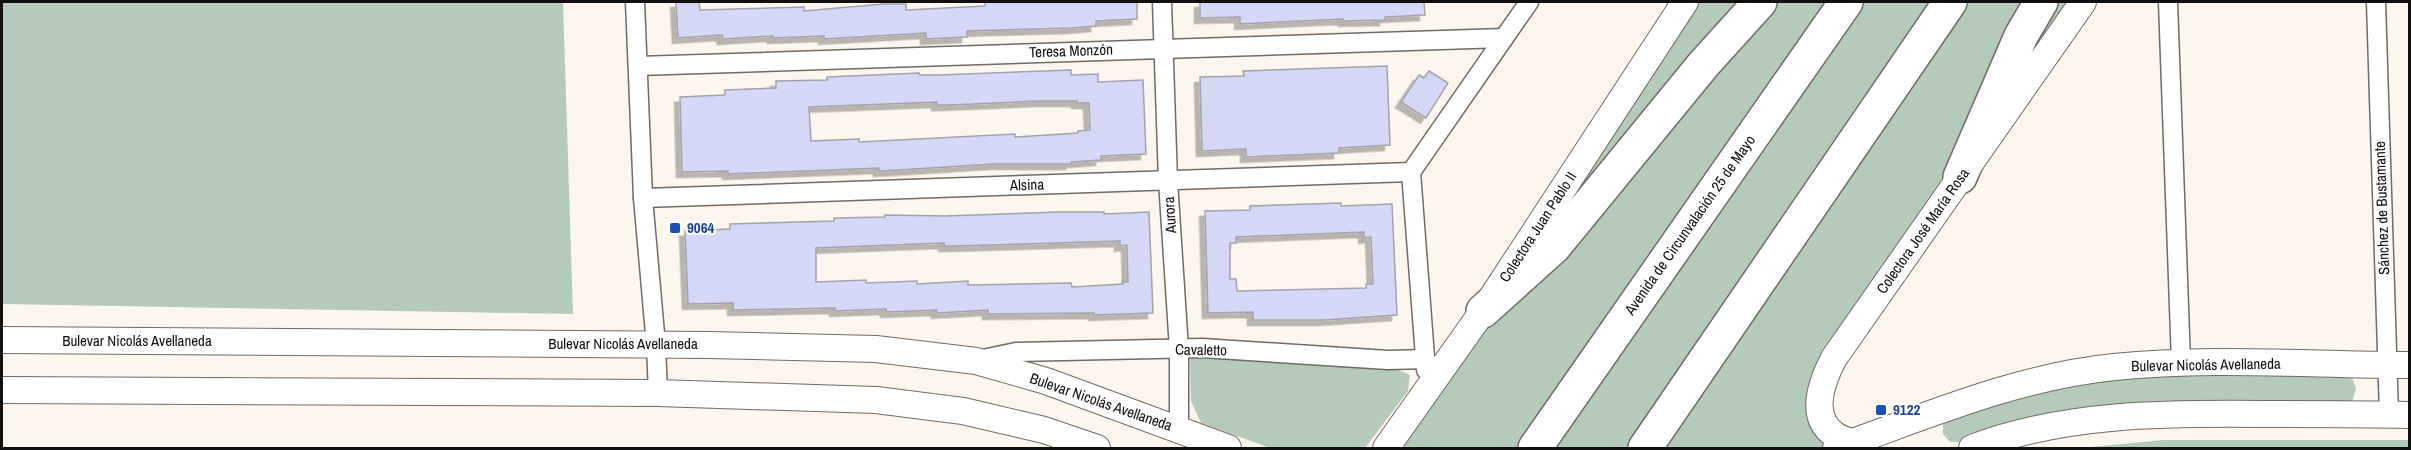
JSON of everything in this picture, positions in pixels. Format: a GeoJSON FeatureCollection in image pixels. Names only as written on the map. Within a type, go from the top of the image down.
{"type":"FeatureCollection","features":[{"type":"Feature","properties":{"kind":"highway"},"geometry":{"type":"LineString","coordinates":[[1483,311],[1554,247],[1703,65],[1760,2]]}},
{"type":"Feature","properties":{"kind":"highway","name":"Avenida de Circunvalación 25 de Mayo"},"geometry":{"type":"LineString","coordinates":[[1535,448],[1846,2]]}},
{"type":"Feature","properties":{"kind":"highway"},"geometry":{"type":"LineString","coordinates":[[1650,440],[1950,2]]}},
{"type":"Feature","properties":{"kind":"highway"},"geometry":{"type":"LineString","coordinates":[[1960,177],[2021,36],[2041,2]]}},
{"type":"Feature","properties":{"kind":"main road","name":"Colectora Juan Pablo II"},"geometry":{"type":"LineString","coordinates":[[1386,448],[1428,392],[1483,311],[1685,2]]}},
{"type":"Feature","properties":{"kind":"main road","name":"Colectora José María Rosa"},"geometry":{"type":"LineString","coordinates":[[1854,446],[1834,435],[1823,421],[1819,402],[1822,382],[1834,358],[2083,2]]}},
{"type":"Feature","properties":{"kind":"main road","name":"Bulevar Nicolás Avellaneda"},"geometry":{"type":"LineString","coordinates":[[2,340],[656,345],[876,350],[976,361],[1046,381],[1228,448]]}},
{"type":"Feature","properties":{"kind":"main road","name":"Bulevar Nicolás Avellaneda"},"geometry":{"type":"LineString","coordinates":[[1854,446],[1950,406],[2002,389],[2052,377],[2113,367],[2181,362],[2398,365]]}},
{"type":"Feature","properties":{"kind":"main road"},"geometry":{"type":"LineString","coordinates":[[2,390],[658,393],[876,400],[963,411],[1044,430],[1097,448]]}},
{"type":"Feature","properties":{"kind":"main road"},"geometry":{"type":"LineString","coordinates":[[1972,448],[2047,427],[2185,413],[2399,415]]}},
{"type":"Feature","properties":{"kind":"street"},"geometry":{"type":"LineString","coordinates":[[635,2],[643,198],[658,393]]}},
{"type":"Feature","properties":{"kind":"street","name":"Aurora"},"geometry":{"type":"LineString","coordinates":[[1162,2],[1168,180],[1179,349],[1179,429]]}},
{"type":"Feature","properties":{"kind":"street"},"geometry":{"type":"LineString","coordinates":[[1428,392],[1411,172],[1529,2]]}},
{"type":"Feature","properties":{"kind":"street"},"geometry":{"type":"LineString","coordinates":[[2168,2],[2181,362]]}},
{"type":"Feature","properties":{"kind":"street","name":"Sánchez de Bustamante"},"geometry":{"type":"LineString","coordinates":[[2376,2],[2399,415]]}},
{"type":"Feature","properties":{"kind":"street","name":"Teresa Monzón"},"geometry":{"type":"LineString","coordinates":[[638,66],[1504,38]]}},
{"type":"Feature","properties":{"kind":"street","name":"Alsina"},"geometry":{"type":"LineString","coordinates":[[643,198],[1411,172]]}},
{"type":"Feature","properties":{"kind":"street","name":"Cavaletto"},"geometry":{"type":"LineString","coordinates":[[976,361],[1016,352],[1202,348],[1388,360],[1425,359]]}},
{"type":"Feature","properties":{"kind":"green space"},"geometry":{"type":"Polygon","coordinates":[[[2,2],[563,2],[573,314],[2,304],[2,2]]]}},
{"type":"Feature","properties":{"kind":"green space"},"geometry":{"type":"Polygon","coordinates":[[[1685,2],[2083,2],[1834,358],[1823,421],[1872,448],[1386,448],[1685,2]]]}},
{"type":"Feature","properties":{"kind":"green space"},"geometry":{"type":"Polygon","coordinates":[[[1190,357],[1396,369],[1410,375],[1408,391],[1365,448],[1270,448],[1201,423],[1191,401],[1190,357]]]}},
{"type":"Feature","properties":{"kind":"green space"},"geometry":{"type":"Polygon","coordinates":[[[2185,375],[2346,375],[2353,380],[2356,389],[2352,402],[1962,442],[1950,442],[1943,434],[1943,422],[2038,390],[2102,379],[2185,375]]]}},
{"type":"Feature","properties":{"kind":"green space"},"geometry":{"type":"Polygon","coordinates":[[[2163,440],[2409,440],[2410,448],[2081,448],[2163,440]]]}},
{"type":"Feature","properties":{"kind":"building"},"geometry":{"type":"Polygon","coordinates":[[[676,2],[699,2],[700,10],[804,7],[804,11],[883,4],[906,4],[906,10],[985,6],[985,2],[1137,2],[1137,19],[1096,21],[1096,26],[1072,28],[967,31],[967,37],[926,39],[926,33],[824,39],[824,36],[773,38],[773,36],[723,39],[722,35],[678,38],[676,2]]]}},
{"type":"Feature","properties":{"kind":"building"},"geometry":{"type":"Polygon","coordinates":[[[1200,2],[1424,2],[1425,15],[1385,17],[1385,20],[1344,21],[1343,19],[1240,24],[1240,17],[1200,18],[1200,2]]]}},
{"type":"Feature","properties":{"kind":"building"},"geometry":{"type":"Polygon","coordinates":[[[1387,66],[1390,145],[1339,148],[1339,153],[1246,157],[1246,149],[1202,151],[1200,77],[1244,76],[1243,71],[1387,66]]]}},
{"type":"Feature","properties":{"kind":"building"},"geometry":{"type":"Polygon","coordinates":[[[1071,70],[1071,75],[1098,74],[1098,82],[1143,80],[1146,154],[1101,156],[1101,160],[1071,162],[1071,164],[994,164],[879,171],[879,168],[728,174],[728,171],[682,172],[680,97],[725,95],[725,90],[776,88],[776,81],[827,80],[827,77],[919,73],[920,75],[1071,70]],[[1077,101],[949,105],[937,105],[937,102],[809,107],[811,141],[859,139],[859,142],[1078,133],[1078,131],[1090,130],[1089,103],[1077,103],[1077,101]]]}},
{"type":"Feature","properties":{"kind":"building"},"geometry":{"type":"Polygon","coordinates":[[[1429,71],[1448,83],[1426,118],[1401,102],[1419,75],[1424,78],[1429,71]]]}},
{"type":"Feature","properties":{"kind":"building"},"geometry":{"type":"Polygon","coordinates":[[[1392,204],[1397,315],[1324,320],[1253,320],[1253,312],[1208,313],[1205,211],[1250,210],[1250,206],[1392,204]],[[1364,232],[1236,237],[1236,243],[1230,243],[1230,279],[1236,279],[1237,291],[1366,288],[1366,284],[1373,284],[1371,237],[1364,238],[1364,232]]]}},
{"type":"Feature","properties":{"kind":"building"},"geometry":{"type":"Polygon","coordinates":[[[1149,212],[1153,313],[988,314],[988,310],[937,313],[937,310],[886,312],[886,309],[835,311],[835,308],[733,310],[733,303],[688,304],[685,231],[730,229],[730,224],[834,221],[834,218],[885,217],[885,215],[1149,212]],[[1120,241],[955,246],[944,246],[944,243],[816,248],[816,282],[917,281],[917,284],[968,281],[968,285],[1071,283],[1072,287],[1123,284],[1122,282],[1128,282],[1127,245],[1120,246],[1120,241]]]}},
{"type":"Feature","properties":{"kind":"place","name":"9064"},"geometry":{"type":"Point","coordinates":[675,228]}},
{"type":"Feature","properties":{"kind":"place","name":"9122"},"geometry":{"type":"Point","coordinates":[1881,410]}}]}
